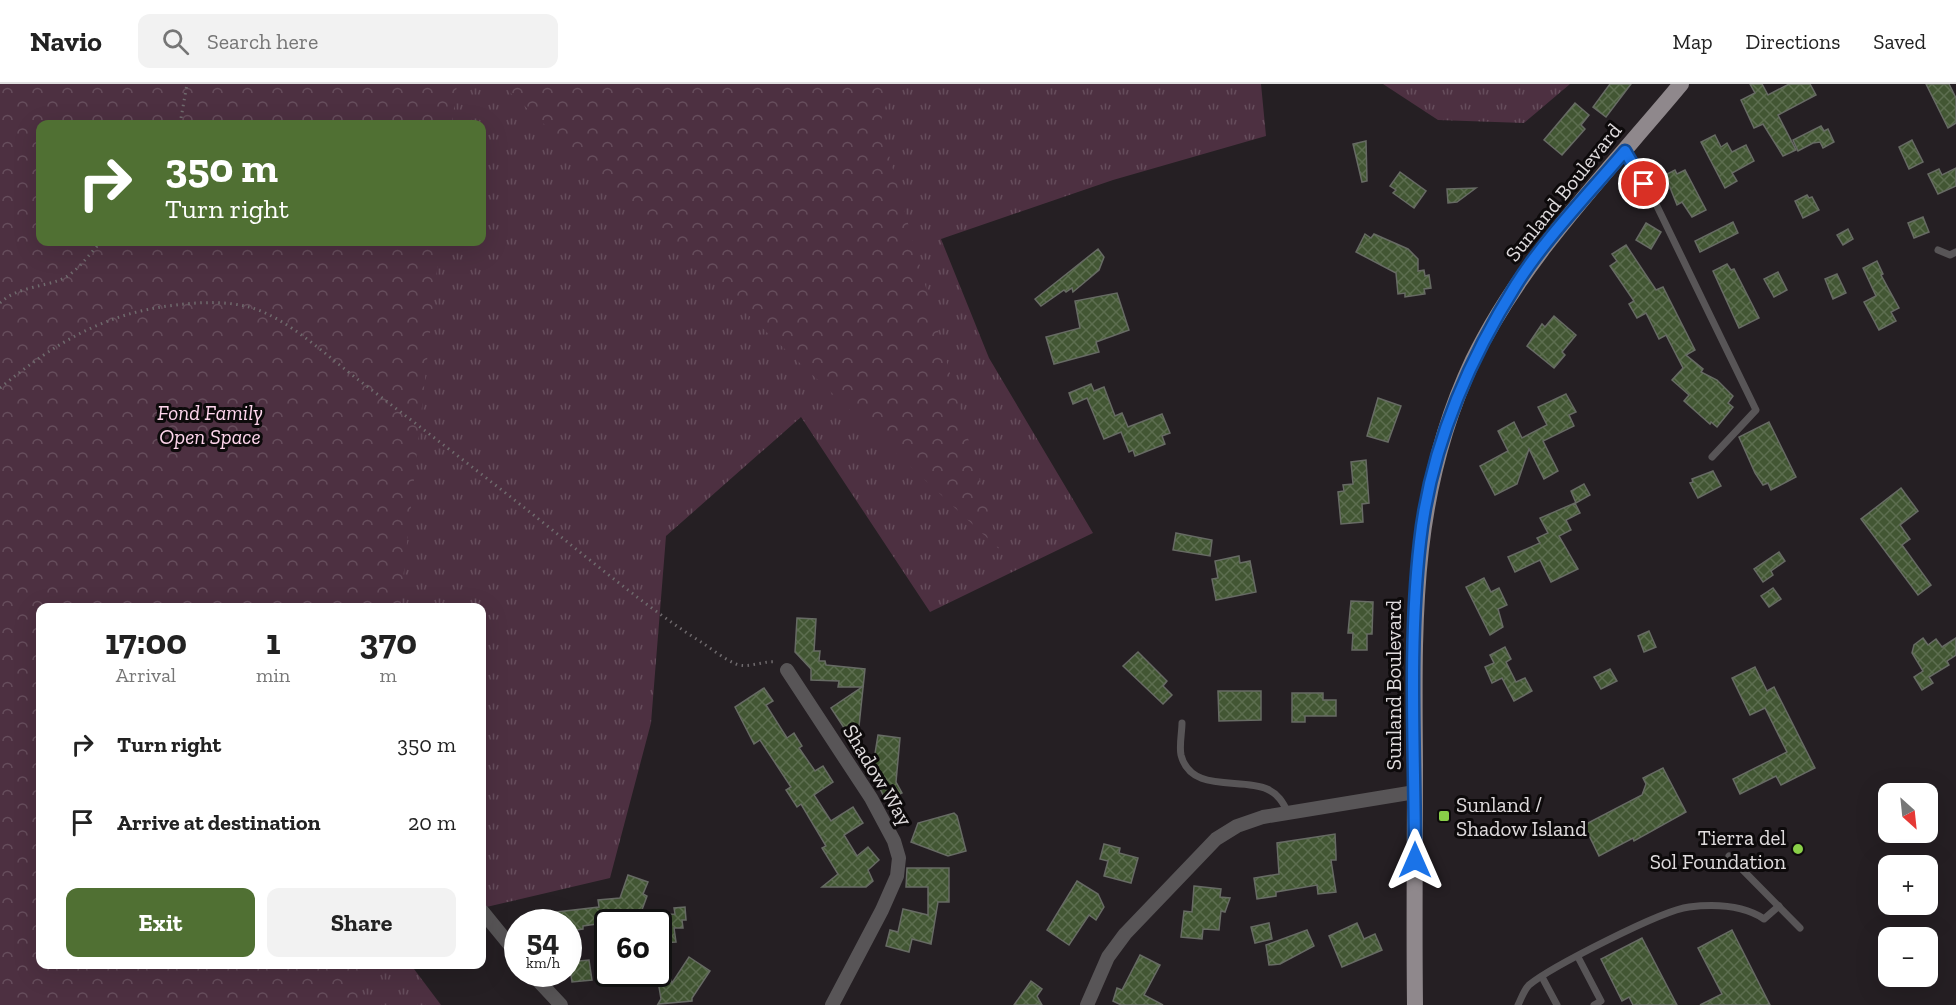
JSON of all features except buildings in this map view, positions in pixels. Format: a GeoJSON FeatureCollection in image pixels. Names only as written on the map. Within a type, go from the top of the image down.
{"type":"FeatureCollection","features":[{"type":"Feature","properties":{"kind":"main road","name":"Sunland Boulevard"},"geometry":{"type":"LineString","coordinates":[[1415,1005],[1417,574],[1424,516],[1441,442],[1473,360],[1517,283],[1681,84]]}},
{"type":"Feature","properties":{"kind":"street","name":"Shadow Way"},"geometry":{"type":"LineString","coordinates":[[787,670],[871,798],[894,841],[899,858],[897,876],[882,909],[832,1005]]}},
{"type":"Feature","properties":{"kind":"street"},"geometry":{"type":"LineString","coordinates":[[1087,1005],[1108,957],[1125,934],[1216,838],[1237,826],[1263,817],[1415,792]]}},
{"type":"Feature","properties":{"kind":"street"},"geometry":{"type":"LineString","coordinates":[[486,916],[504,938]]}},
{"type":"Feature","properties":{"kind":"street"},"geometry":{"type":"LineString","coordinates":[[544,987],[561,1005]]}},
{"type":"Feature","properties":{"kind":"lane"},"geometry":{"type":"LineString","coordinates":[[1625,151],[1654,200],[1756,410],[1712,457]]}},
{"type":"Feature","properties":{"kind":"lane"},"geometry":{"type":"LineString","coordinates":[[1938,250],[1950,255],[1956,252]]}},
{"type":"Feature","properties":{"kind":"lane"},"geometry":{"type":"LineString","coordinates":[[1182,723],[1181,755],[1195,775],[1208,781],[1266,788],[1281,799],[1288,813]]}},
{"type":"Feature","properties":{"kind":"lane"},"geometry":{"type":"LineString","coordinates":[[1730,856],[1800,928]]}},
{"type":"Feature","properties":{"kind":"lane"},"geometry":{"type":"LineString","coordinates":[[1518,1005],[1527,987],[1542,977],[1664,914],[1688,907],[1740,907],[1764,918],[1779,906]]}},
{"type":"Feature","properties":{"kind":"lane"},"geometry":{"type":"LineString","coordinates":[[1578,957],[1600,1001],[1594,1005]]}},
{"type":"Feature","properties":{"kind":"lane"},"geometry":{"type":"LineString","coordinates":[[1542,977],[1557,1005]]}},
{"type":"Feature","properties":{"kind":"path"},"geometry":{"type":"LineString","coordinates":[[181,120],[187,84]]}},
{"type":"Feature","properties":{"kind":"path"},"geometry":{"type":"LineString","coordinates":[[0,303],[10,293],[22,292],[68,276],[97,246]]}},
{"type":"Feature","properties":{"kind":"path"},"geometry":{"type":"LineString","coordinates":[[0,388],[63,341],[94,325],[120,316],[151,308],[193,303],[231,303],[252,308],[268,315],[305,339],[452,451],[631,594],[677,627],[738,666],[773,661],[779,662],[787,670]]}},
{"type":"Feature","properties":{"kind":"green space"},"geometry":{"type":"Polygon","coordinates":[[[0,84],[1261,84],[1266,136],[1113,180],[941,239],[989,358],[1093,533],[930,612],[801,417],[666,536],[651,723],[610,878],[486,907],[486,603],[36,603],[36,969],[414,969],[441,1005],[0,1005],[0,84]]]}},
{"type":"Feature","properties":{"kind":"green space","name":"Fond Family Open Space"},"geometry":{"type":"Polygon","coordinates":[[[0,84],[457,84],[452,120],[36,120],[36,246],[440,246],[400,603],[36,603],[36,969],[361,969],[357,1005],[0,1005],[0,84]]]}},
{"type":"Feature","properties":{"kind":"green space"},"geometry":{"type":"Polygon","coordinates":[[[501,84],[893,84],[880,123],[999,549],[501,84]]]}},
{"type":"Feature","properties":{"kind":"green space"},"geometry":{"type":"Polygon","coordinates":[[[1383,84],[1570,84],[1524,123],[1438,120],[1383,84]]]}},
{"type":"Feature","properties":{"kind":"place","name":"Sunland / Shadow Island"},"geometry":{"type":"Point","coordinates":[1444,816]}},
{"type":"Feature","properties":{"kind":"place","name":"Tierra del Sol Foundation"},"geometry":{"type":"Point","coordinates":[1798,849]}},
{"type":"Feature","properties":{"kind":"route"},"geometry":{"type":"LineString","coordinates":[[1415,860],[1414,619],[1420,541],[1441,442],[1473,360],[1517,283],[1575,209],[1625,151],[1644,184]]}}]}
